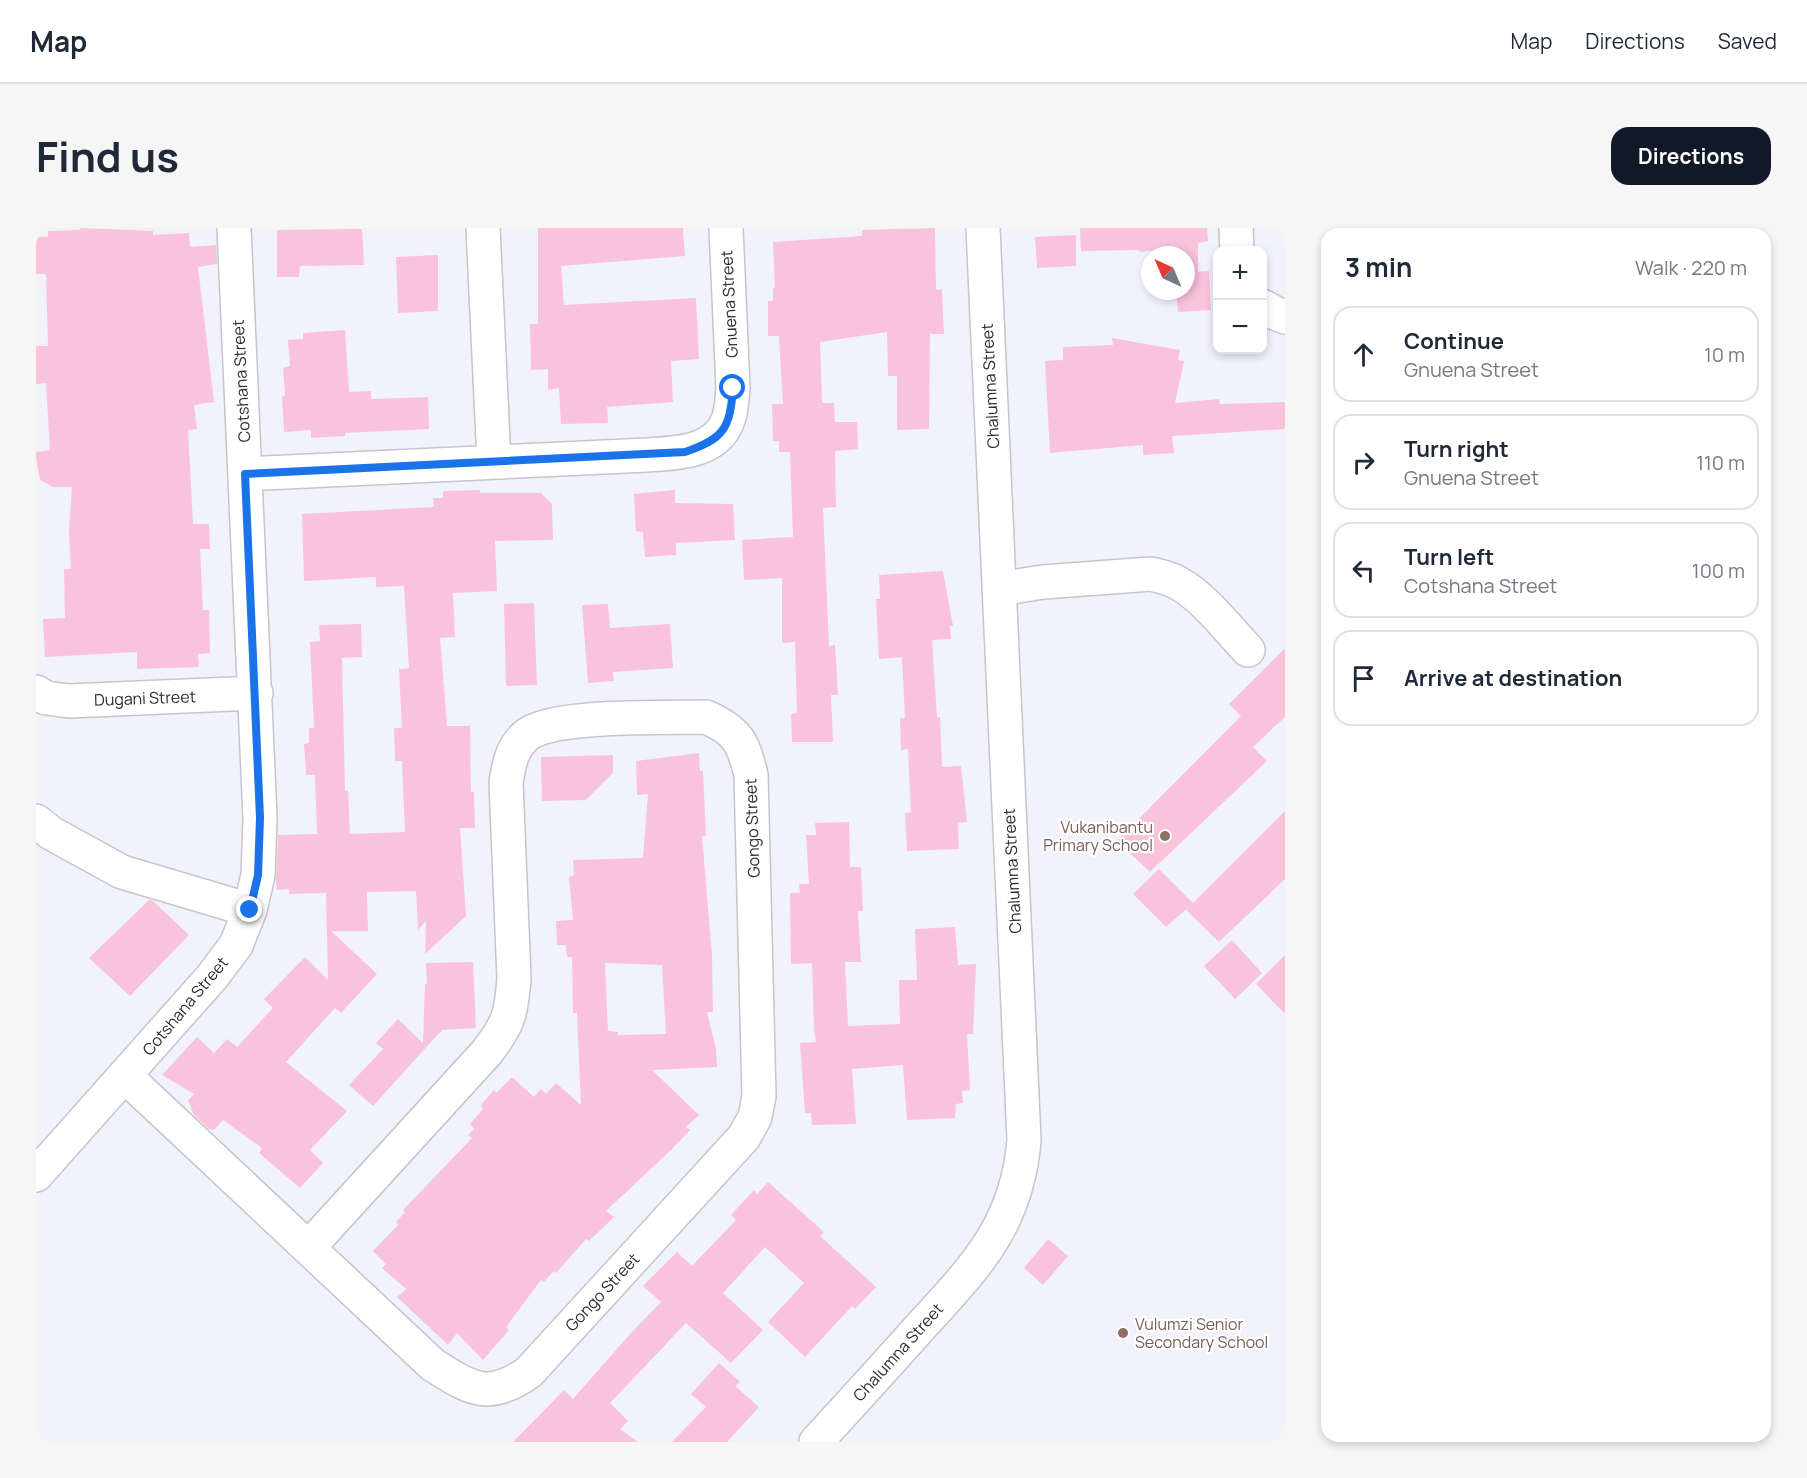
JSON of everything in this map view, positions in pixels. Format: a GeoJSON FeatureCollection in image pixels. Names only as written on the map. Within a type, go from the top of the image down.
{"type":"FeatureCollection","features":[{"type":"Feature","properties":{"kind":"street","name":"Cotshana Street"},"geometry":{"type":"LineString","coordinates":[[36,1175],[212,977],[236,945],[250,910],[258,875],[260,818],[256,693],[234,228]]}},
{"type":"Feature","properties":{"kind":"street"},"geometry":{"type":"LineString","coordinates":[[483,228],[494,462]]}},
{"type":"Feature","properties":{"kind":"street","name":"Gnuena Street"},"geometry":{"type":"LineString","coordinates":[[245,474],[685,452],[705,445],[719,435],[728,421],[733,388],[726,228]]}},
{"type":"Feature","properties":{"kind":"street","name":"Chalumna Street"},"geometry":{"type":"LineString","coordinates":[[816,1442],[975,1267],[1002,1223],[1022,1168],[1024,1140],[983,228]]}},
{"type":"Feature","properties":{"kind":"street"},"geometry":{"type":"LineString","coordinates":[[1236,228],[1237,246]]}},
{"type":"Feature","properties":{"kind":"street"},"geometry":{"type":"LineString","coordinates":[[1267,309],[1285,317]]}},
{"type":"Feature","properties":{"kind":"street"},"geometry":{"type":"LineString","coordinates":[[999,589],[1054,581],[1151,574],[1180,584],[1248,650]]}},
{"type":"Feature","properties":{"kind":"street","name":"Dugani Street"},"geometry":{"type":"LineString","coordinates":[[36,692],[46,698],[69,701],[256,693]]}},
{"type":"Feature","properties":{"kind":"street","name":"Gongo Street"},"geometry":{"type":"LineString","coordinates":[[125,1076],[433,1365],[458,1381],[477,1388],[496,1390],[513,1384],[529,1372],[744,1137],[755,1117],[759,1096],[751,775],[745,751],[735,735],[725,725],[706,717],[575,721],[545,726],[528,734],[516,745],[510,759],[506,782],[514,979],[512,1007],[504,1029],[487,1052],[309,1248]]}},
{"type":"Feature","properties":{"kind":"street"},"geometry":{"type":"LineString","coordinates":[[36,821],[51,833],[122,872],[250,910]]}},
{"type":"Feature","properties":{"kind":"building"},"geometry":{"type":"Polygon","coordinates":[[[80,228],[153,231],[153,235],[189,233],[190,247],[216,245],[217,264],[198,267],[214,402],[194,405],[197,429],[188,430],[193,524],[209,524],[210,549],[200,549],[203,610],[209,610],[210,653],[198,654],[199,667],[137,669],[137,652],[45,657],[43,619],[65,618],[64,569],[71,569],[69,531],[72,487],[53,487],[40,480],[36,458],[36,452],[50,450],[46,383],[36,384],[36,346],[48,346],[46,274],[36,274],[36,237],[48,237],[48,231],[80,230],[80,228]]]}},
{"type":"Feature","properties":{"kind":"building"},"geometry":{"type":"Polygon","coordinates":[[[538,228],[683,228],[685,256],[561,266],[564,305],[696,298],[699,359],[671,361],[673,402],[607,407],[608,423],[561,424],[559,388],[548,390],[548,369],[531,370],[530,324],[538,324],[538,228]]]}},
{"type":"Feature","properties":{"kind":"building"},"geometry":{"type":"Polygon","coordinates":[[[935,228],[936,290],[942,289],[944,334],[930,334],[929,429],[897,430],[897,376],[888,376],[887,332],[820,342],[822,403],[834,403],[835,422],[857,422],[858,449],[835,451],[836,507],[823,508],[829,646],[835,645],[838,695],[831,695],[833,742],[792,742],[791,714],[797,713],[795,642],[782,643],[782,578],[744,580],[742,540],[793,537],[790,452],[779,452],[779,441],[773,441],[772,404],[783,404],[779,336],[768,336],[768,301],[773,301],[773,288],[775,288],[773,242],[862,236],[862,230],[935,228]]]}},
{"type":"Feature","properties":{"kind":"building"},"geometry":{"type":"Polygon","coordinates":[[[1080,228],[1207,228],[1208,241],[1198,243],[1198,272],[1209,271],[1211,310],[1178,312],[1177,300],[1195,300],[1195,246],[1141,246],[1140,252],[1139,250],[1081,251],[1080,228]]]}},
{"type":"Feature","properties":{"kind":"building"},"geometry":{"type":"Polygon","coordinates":[[[362,229],[364,265],[300,266],[299,277],[277,277],[277,230],[362,229]]]}},
{"type":"Feature","properties":{"kind":"building"},"geometry":{"type":"Polygon","coordinates":[[[1076,235],[1076,266],[1037,268],[1035,237],[1076,235]]]}},
{"type":"Feature","properties":{"kind":"building"},"geometry":{"type":"Polygon","coordinates":[[[438,255],[438,311],[398,313],[396,257],[438,255]]]}},
{"type":"Feature","properties":{"kind":"building"},"geometry":{"type":"Polygon","coordinates":[[[345,330],[349,392],[371,391],[371,399],[428,397],[429,429],[345,433],[345,436],[311,438],[311,430],[284,432],[283,368],[290,366],[288,340],[303,339],[303,333],[345,330]]]}},
{"type":"Feature","properties":{"kind":"building"},"geometry":{"type":"Polygon","coordinates":[[[1112,338],[1180,350],[1178,360],[1184,361],[1175,403],[1219,399],[1220,404],[1285,402],[1285,429],[1172,436],[1174,453],[1143,455],[1143,445],[1050,453],[1045,361],[1063,360],[1063,347],[1113,345],[1112,338]]]}},
{"type":"Feature","properties":{"kind":"building"},"geometry":{"type":"Polygon","coordinates":[[[480,490],[480,493],[541,493],[552,504],[553,540],[495,541],[497,591],[453,593],[455,637],[440,638],[447,726],[470,726],[471,792],[474,792],[475,828],[460,828],[466,916],[425,954],[426,921],[418,930],[416,891],[367,892],[368,931],[331,931],[377,974],[341,1013],[335,1008],[286,1062],[347,1111],[310,1150],[323,1163],[300,1188],[259,1153],[262,1148],[223,1120],[214,1130],[209,1129],[194,1115],[188,1100],[194,1094],[162,1075],[197,1037],[214,1053],[227,1039],[237,1047],[273,1008],[264,999],[305,957],[328,980],[326,893],[289,894],[289,889],[277,890],[276,882],[278,835],[317,834],[315,775],[306,775],[304,744],[309,743],[309,728],[314,728],[310,642],[320,641],[319,625],[361,624],[362,657],[342,658],[345,791],[348,791],[350,834],[405,832],[402,761],[395,761],[394,728],[402,728],[399,669],[409,668],[404,586],[376,587],[376,577],[304,581],[302,514],[434,507],[433,498],[443,498],[443,491],[480,490]]]}},
{"type":"Feature","properties":{"kind":"building"},"geometry":{"type":"Polygon","coordinates":[[[675,490],[675,503],[733,504],[735,540],[676,543],[676,555],[645,557],[643,532],[636,531],[634,494],[675,490]]]}},
{"type":"Feature","properties":{"kind":"building"},"geometry":{"type":"Polygon","coordinates":[[[943,571],[953,626],[950,626],[951,639],[932,640],[937,717],[940,717],[942,767],[961,766],[967,822],[958,823],[959,849],[907,851],[905,813],[911,812],[908,749],[901,750],[900,718],[905,718],[902,657],[879,659],[876,599],[880,599],[879,575],[943,571]]]}},
{"type":"Feature","properties":{"kind":"building"},"geometry":{"type":"Polygon","coordinates":[[[534,603],[537,685],[506,686],[504,604],[534,603]]]}},
{"type":"Feature","properties":{"kind":"building"},"geometry":{"type":"Polygon","coordinates":[[[608,604],[610,628],[670,624],[673,668],[613,672],[614,681],[588,683],[582,605],[608,604]]]}},
{"type":"Feature","properties":{"kind":"building"},"geometry":{"type":"Polygon","coordinates":[[[1285,648],[1285,717],[1253,747],[1267,761],[1150,872],[1117,841],[1241,716],[1229,704],[1285,648]]]}},
{"type":"Feature","properties":{"kind":"building"},"geometry":{"type":"Polygon","coordinates":[[[699,753],[700,771],[703,771],[706,836],[702,836],[712,955],[713,1012],[707,1012],[716,1049],[717,1067],[652,1070],[699,1115],[686,1127],[690,1130],[672,1149],[606,1211],[614,1217],[589,1241],[586,1239],[556,1273],[554,1271],[544,1282],[541,1280],[506,1327],[509,1330],[483,1360],[457,1333],[448,1345],[397,1297],[406,1289],[382,1268],[386,1264],[373,1251],[398,1225],[396,1222],[405,1212],[403,1210],[472,1138],[468,1135],[474,1129],[470,1124],[483,1109],[481,1105],[494,1090],[496,1093],[512,1077],[534,1097],[541,1089],[546,1094],[556,1083],[581,1105],[577,1013],[573,1013],[572,957],[567,957],[566,945],[557,945],[556,921],[573,920],[569,877],[574,875],[573,860],[643,858],[648,794],[637,795],[636,761],[699,753]],[[605,963],[608,1031],[618,1032],[618,1035],[666,1034],[662,965],[605,963]]]}},
{"type":"Feature","properties":{"kind":"building"},"geometry":{"type":"Polygon","coordinates":[[[613,755],[613,773],[586,800],[542,801],[541,757],[613,755]]]}},
{"type":"Feature","properties":{"kind":"building"},"geometry":{"type":"Polygon","coordinates":[[[1285,811],[1285,879],[1219,942],[1186,910],[1285,811]]]}},
{"type":"Feature","properties":{"kind":"building"},"geometry":{"type":"Polygon","coordinates":[[[849,822],[850,867],[861,867],[863,911],[858,911],[861,962],[845,962],[848,1026],[900,1024],[899,980],[917,980],[915,929],[955,927],[958,965],[976,964],[973,1034],[967,1034],[970,1090],[962,1091],[963,1103],[956,1104],[955,1118],[907,1120],[903,1065],[852,1069],[856,1124],[812,1125],[811,1113],[805,1113],[800,1043],[816,1042],[812,963],[791,964],[790,893],[800,893],[799,884],[809,884],[806,835],[816,835],[815,823],[849,822]]]}},
{"type":"Feature","properties":{"kind":"building"},"geometry":{"type":"Polygon","coordinates":[[[1159,869],[1193,903],[1166,927],[1133,894],[1159,869]]]}},
{"type":"Feature","properties":{"kind":"building"},"geometry":{"type":"Polygon","coordinates":[[[149,900],[153,901],[189,935],[130,996],[89,958],[149,900]]]}},
{"type":"Feature","properties":{"kind":"building"},"geometry":{"type":"Polygon","coordinates":[[[1232,940],[1262,973],[1235,999],[1204,966],[1232,940]]]}},
{"type":"Feature","properties":{"kind":"building"},"geometry":{"type":"Polygon","coordinates":[[[1285,955],[1285,1014],[1256,984],[1285,955]]]}},
{"type":"Feature","properties":{"kind":"building"},"geometry":{"type":"Polygon","coordinates":[[[473,962],[476,1028],[442,1030],[373,1106],[349,1085],[383,1049],[376,1043],[398,1019],[423,1043],[426,963],[473,962]]]}},
{"type":"Feature","properties":{"kind":"building"},"geometry":{"type":"Polygon","coordinates":[[[768,1182],[824,1232],[820,1236],[876,1287],[855,1309],[852,1306],[805,1357],[768,1322],[804,1283],[765,1247],[723,1293],[763,1330],[731,1363],[686,1323],[610,1403],[628,1421],[620,1429],[638,1442],[513,1442],[564,1390],[573,1399],[661,1302],[643,1286],[677,1252],[692,1266],[736,1220],[731,1215],[754,1190],[757,1194],[768,1182]]]}},
{"type":"Feature","properties":{"kind":"building"},"geometry":{"type":"Polygon","coordinates":[[[1048,1239],[1068,1256],[1043,1285],[1024,1268],[1048,1239]]]}},
{"type":"Feature","properties":{"kind":"building"},"geometry":{"type":"Polygon","coordinates":[[[719,1363],[740,1382],[735,1386],[759,1407],[727,1442],[672,1442],[706,1407],[691,1394],[719,1363]]]}},
{"type":"Feature","properties":{"kind":"place","name":"Vukanibantu Primary School"},"geometry":{"type":"Point","coordinates":[1165,836]}},
{"type":"Feature","properties":{"kind":"place","name":"Vulumzi Senior Secondary School"},"geometry":{"type":"Point","coordinates":[1123,1333]}},
{"type":"Feature","properties":{"kind":"route"},"geometry":{"type":"LineString","coordinates":[[250,910],[258,875],[260,818],[245,474],[685,452],[705,445],[719,435],[728,421],[733,388]]}}]}
